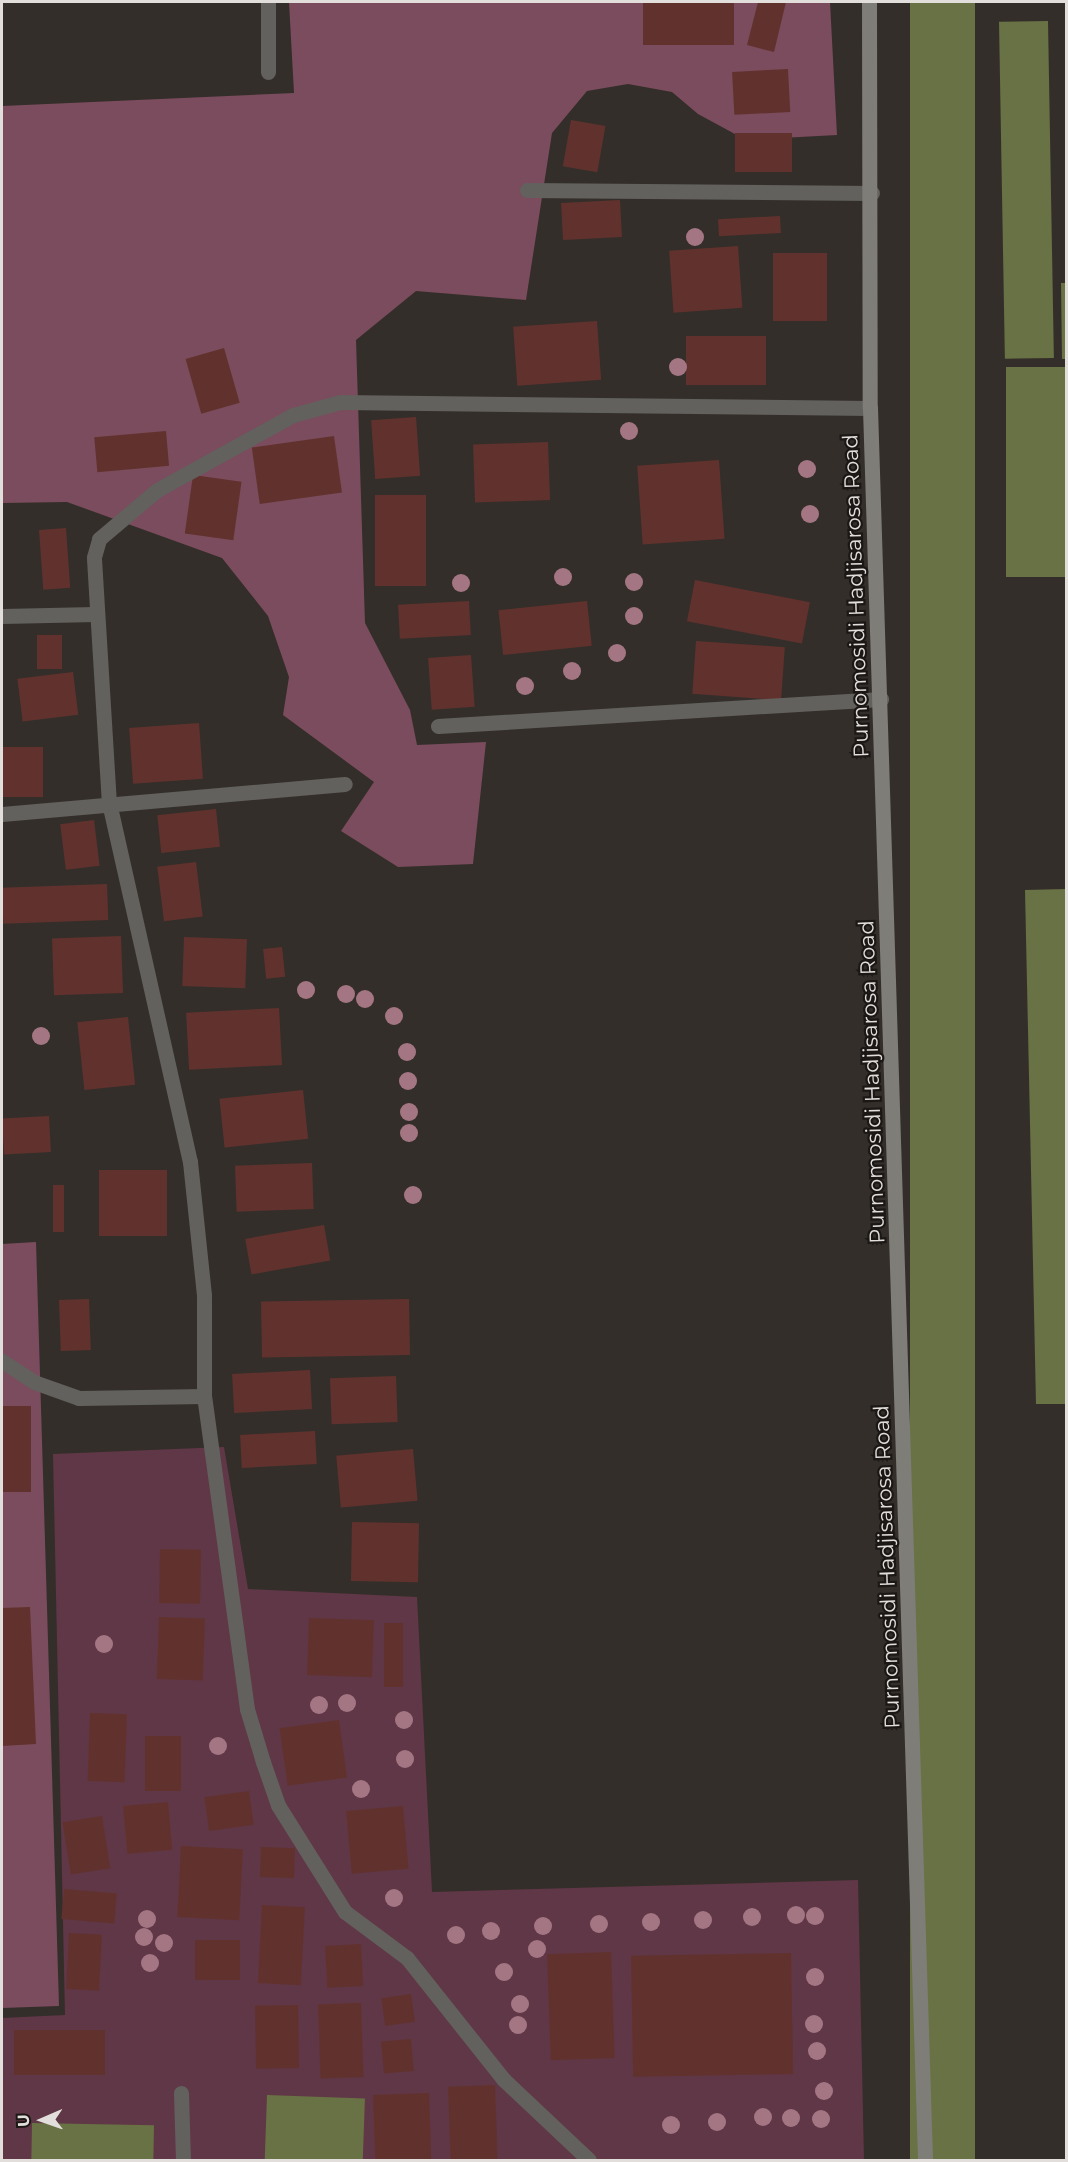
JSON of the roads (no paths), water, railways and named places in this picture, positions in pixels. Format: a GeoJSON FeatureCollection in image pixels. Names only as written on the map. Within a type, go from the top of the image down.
{"type":"FeatureCollection","features":[{"type":"Feature","properties":{"kind":"street"},"geometry":{"type":"LineString","coordinates":[[268,2],[268,72]]}},
{"type":"Feature","properties":{"kind":"street","name":"Purnomosidi Hadjisarosa Road"},"geometry":{"type":"LineString","coordinates":[[869,2],[872,193],[870,408],[925,2160]]}},
{"type":"Feature","properties":{"kind":"street"},"geometry":{"type":"LineString","coordinates":[[526,190],[872,193]]}},
{"type":"Feature","properties":{"kind":"street"},"geometry":{"type":"LineString","coordinates":[[589,2160],[504,2080],[407,1958],[345,1912],[278,1805],[247,1709],[204,1396],[204,1295],[190,1162],[109,804],[92,578],[99,539],[157,490],[293,414],[340,402],[870,408]]}},
{"type":"Feature","properties":{"kind":"street"},"geometry":{"type":"LineString","coordinates":[[2,616],[94,614]]}},
{"type":"Feature","properties":{"kind":"street"},"geometry":{"type":"LineString","coordinates":[[438,726],[880,699]]}},
{"type":"Feature","properties":{"kind":"street"},"geometry":{"type":"LineString","coordinates":[[2,814],[345,784]]}},
{"type":"Feature","properties":{"kind":"street"},"geometry":{"type":"LineString","coordinates":[[2,1361],[33,1382],[79,1398],[204,1396]]}},
{"type":"Feature","properties":{"kind":"street"},"geometry":{"type":"LineString","coordinates":[[181,2093],[183,2160]]}}]}
